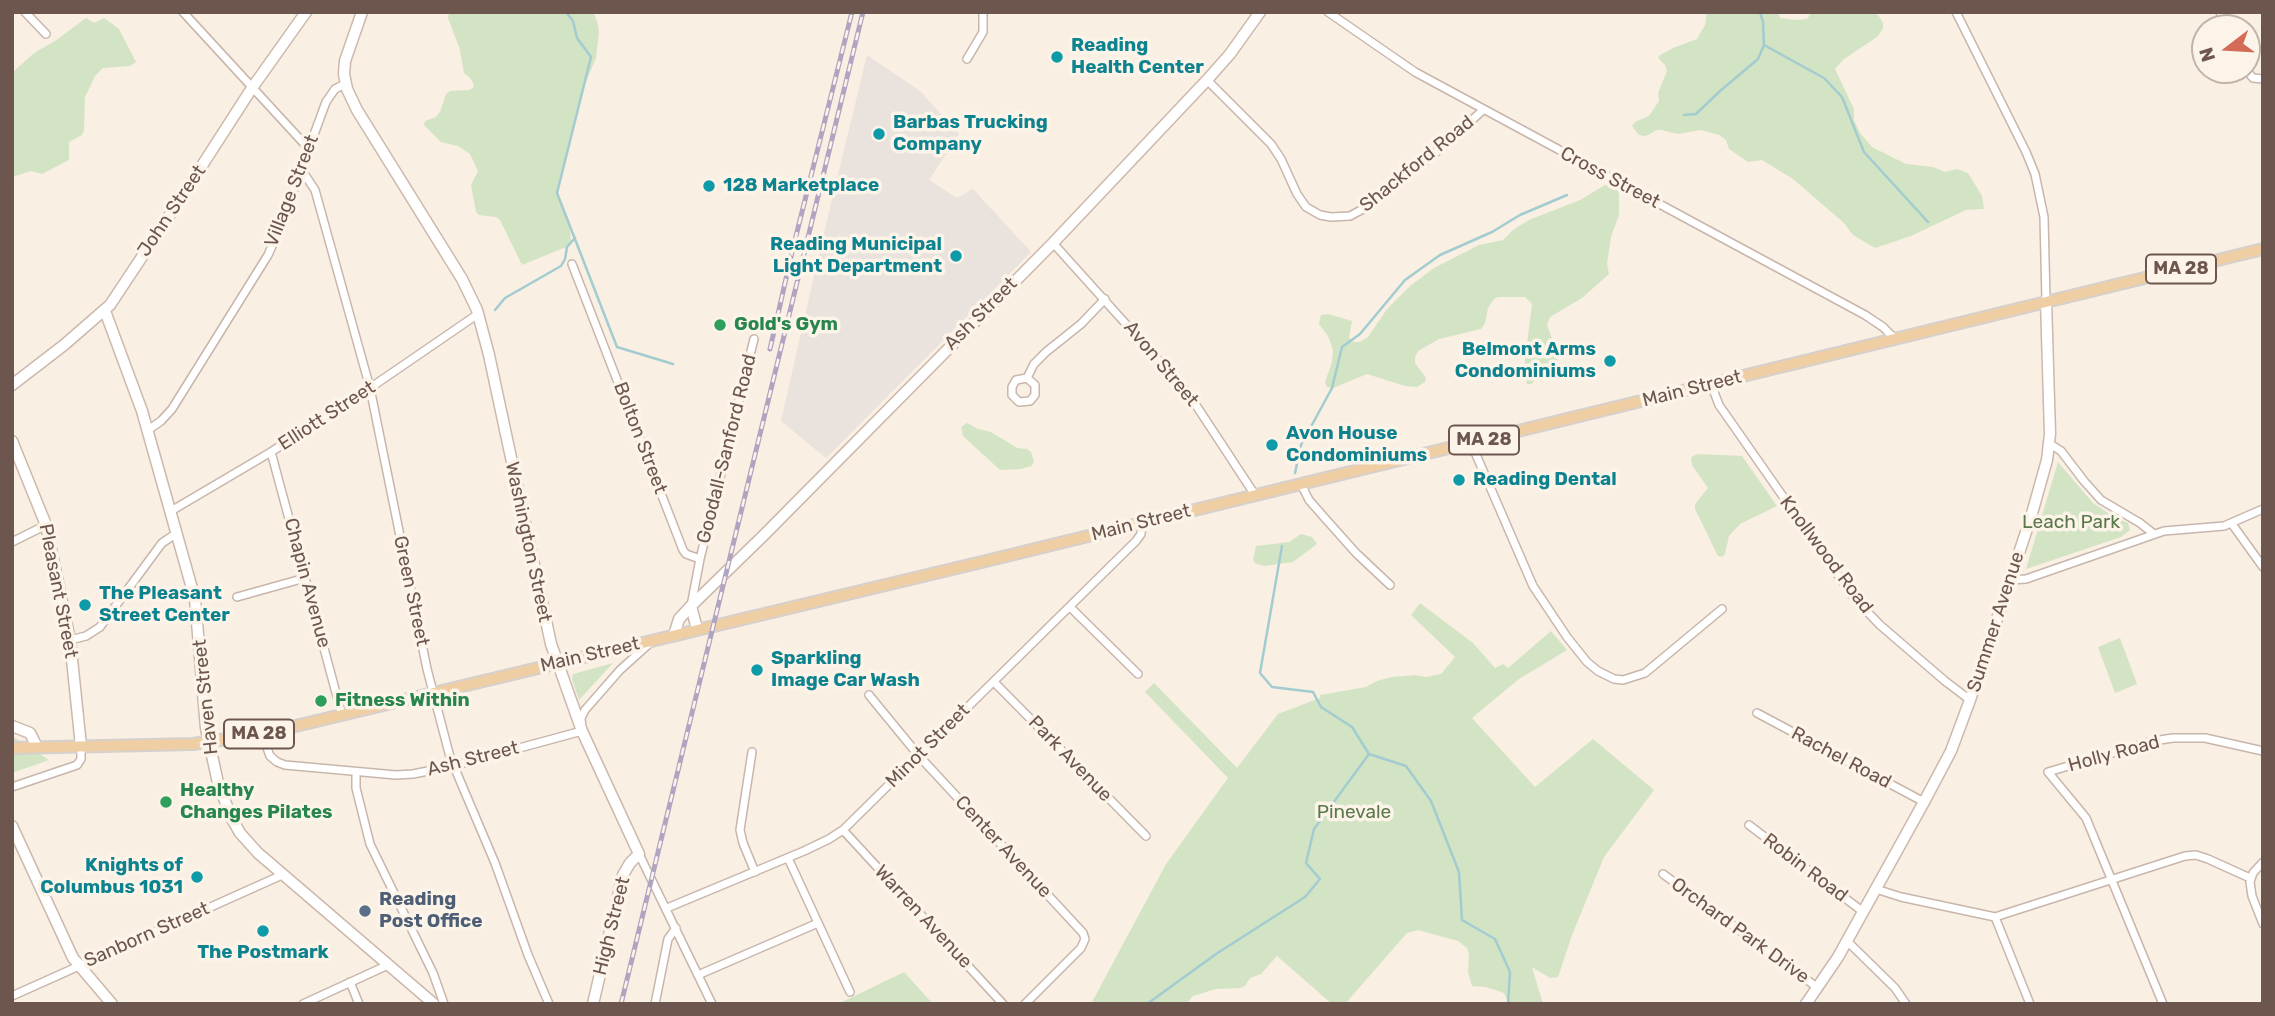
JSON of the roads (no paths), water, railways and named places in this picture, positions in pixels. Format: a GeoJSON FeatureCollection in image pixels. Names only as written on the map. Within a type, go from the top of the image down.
{"type":"FeatureCollection","features":[{"type":"Feature","properties":{"kind":"main road","name":"Main Street"},"geometry":{"type":"LineString","coordinates":[[12,748],[208,742],[262,734],[1142,523],[2263,249]]}},
{"type":"Feature","properties":{"kind":"street"},"geometry":{"type":"LineString","coordinates":[[25,12],[46,34]]}},
{"type":"Feature","properties":{"kind":"street"},"geometry":{"type":"LineString","coordinates":[[183,12],[309,149]]}},
{"type":"Feature","properties":{"kind":"street","name":"John Street"},"geometry":{"type":"LineString","coordinates":[[12,385],[104,311],[115,298],[252,88],[306,12]]}},
{"type":"Feature","properties":{"kind":"street"},"geometry":{"type":"LineString","coordinates":[[345,84],[345,61],[362,12]]}},
{"type":"Feature","properties":{"kind":"street"},"geometry":{"type":"LineString","coordinates":[[967,59],[983,32],[983,12]]}},
{"type":"Feature","properties":{"kind":"street","name":"Ash Street"},"geometry":{"type":"LineString","coordinates":[[674,635],[679,619],[691,606],[764,536],[1053,243],[1207,80],[1260,12]]}},
{"type":"Feature","properties":{"kind":"street","name":"Cross Street"},"geometry":{"type":"LineString","coordinates":[[1328,12],[1415,72],[1865,315],[1895,339]]}},
{"type":"Feature","properties":{"kind":"street","name":"Summer Avenue"},"geometry":{"type":"LineString","coordinates":[[1806,1004],[1847,941],[1951,751],[2044,476],[2050,444],[2044,217],[2035,174],[1956,12]]}},
{"type":"Feature","properties":{"kind":"street","name":"Shackford Road"},"geometry":{"type":"LineString","coordinates":[[1207,80],[1271,144],[1282,159],[1297,194],[1306,207],[1315,213],[1331,217],[1350,216],[1363,209],[1439,150],[1483,110]]}},
{"type":"Feature","properties":{"kind":"street","name":"Village Street"},"geometry":{"type":"LineString","coordinates":[[148,430],[161,421],[172,408],[268,255],[329,97],[335,89],[345,84]]}},
{"type":"Feature","properties":{"kind":"street","name":"Washington Street"},"geometry":{"type":"LineString","coordinates":[[345,84],[357,110],[462,279],[478,314],[548,633],[557,662],[582,731],[712,1004]]}},
{"type":"Feature","properties":{"kind":"street","name":"Green Street"},"geometry":{"type":"LineString","coordinates":[[301,169],[315,190],[370,388],[433,693],[453,766],[491,853],[549,1004]]}},
{"type":"Feature","properties":{"kind":"street","name":"Avon Street"},"geometry":{"type":"LineString","coordinates":[[1053,243],[1188,393],[1255,495]]}},
{"type":"Feature","properties":{"kind":"street","name":"Bolton Street"},"geometry":{"type":"LineString","coordinates":[[572,264],[683,550],[699,559]]}},
{"type":"Feature","properties":{"kind":"street"},"geometry":{"type":"LineString","coordinates":[[1027,378],[1031,368],[1045,352],[1081,324],[1105,299]]}},
{"type":"Feature","properties":{"kind":"street","name":"Haven Street"},"geometry":{"type":"LineString","coordinates":[[104,311],[136,391],[196,604],[208,742],[218,783],[232,819],[252,847],[282,875],[434,1004]]}},
{"type":"Feature","properties":{"kind":"street","name":"Elliott Street"},"geometry":{"type":"LineString","coordinates":[[171,511],[271,452],[478,314]]}},
{"type":"Feature","properties":{"kind":"street","name":"Goodall-Sanford Road"},"geometry":{"type":"LineString","coordinates":[[699,559],[754,339]]}},
{"type":"Feature","properties":{"kind":"street","name":"Knollwood Road"},"geometry":{"type":"LineString","coordinates":[[1711,384],[1718,405],[1853,598],[1880,625],[1970,699]]}},
{"type":"Feature","properties":{"kind":"street","name":"Pleasant Street"},"geometry":{"type":"LineString","coordinates":[[12,442],[46,525],[70,640],[81,746]]}},
{"type":"Feature","properties":{"kind":"street"},"geometry":{"type":"LineString","coordinates":[[1471,443],[1533,586],[1566,637],[1598,671],[1619,680],[1645,673],[1722,609]]}},
{"type":"Feature","properties":{"kind":"street"},"geometry":{"type":"LineString","coordinates":[[2050,444],[2061,451],[2101,500],[2154,534]]}},
{"type":"Feature","properties":{"kind":"street","name":"Chapin Avenue"},"geometry":{"type":"LineString","coordinates":[[271,452],[342,715]]}},
{"type":"Feature","properties":{"kind":"street"},"geometry":{"type":"LineString","coordinates":[[1301,484],[1323,516],[1356,553],[1390,585]]}},
{"type":"Feature","properties":{"kind":"street"},"geometry":{"type":"LineString","coordinates":[[2010,580],[2026,579],[2154,534],[2232,524],[2263,509]]}},
{"type":"Feature","properties":{"kind":"street","name":"Minot Street"},"geometry":{"type":"LineString","coordinates":[[667,908],[788,858],[843,830],[1136,541],[1141,534],[1142,523]]}},
{"type":"Feature","properties":{"kind":"street"},"geometry":{"type":"LineString","coordinates":[[2232,524],[2263,567]]}},
{"type":"Feature","properties":{"kind":"street"},"geometry":{"type":"LineString","coordinates":[[12,541],[46,525]]}},
{"type":"Feature","properties":{"kind":"street"},"geometry":{"type":"LineString","coordinates":[[70,640],[86,636],[100,627],[162,543],[177,533]]}},
{"type":"Feature","properties":{"kind":"street"},"geometry":{"type":"LineString","coordinates":[[697,629],[691,606],[699,559]]}},
{"type":"Feature","properties":{"kind":"street"},"geometry":{"type":"LineString","coordinates":[[237,597],[305,578]]}},
{"type":"Feature","properties":{"kind":"street"},"geometry":{"type":"LineString","coordinates":[[1070,607],[1138,674]]}},
{"type":"Feature","properties":{"kind":"street"},"geometry":{"type":"LineString","coordinates":[[582,731],[581,719],[585,710],[620,670],[653,640]]}},
{"type":"Feature","properties":{"kind":"street","name":"Park Avenue"},"geometry":{"type":"LineString","coordinates":[[994,682],[1146,836]]}},
{"type":"Feature","properties":{"kind":"street","name":"Center Avenue"},"geometry":{"type":"LineString","coordinates":[[869,695],[919,756],[1081,930],[1085,939],[1081,948],[1025,1004]]}},
{"type":"Feature","properties":{"kind":"street","name":"Rachel Road"},"geometry":{"type":"LineString","coordinates":[[1757,713],[1924,802]]}},
{"type":"Feature","properties":{"kind":"street"},"geometry":{"type":"LineString","coordinates":[[12,726],[30,733],[37,747]]}},
{"type":"Feature","properties":{"kind":"street","name":"Ash Street"},"geometry":{"type":"LineString","coordinates":[[262,734],[270,755],[280,763],[407,775],[453,766],[582,731]]}},
{"type":"Feature","properties":{"kind":"street","name":"Holly Road"},"geometry":{"type":"LineString","coordinates":[[2111,879],[2086,818],[2049,772],[2153,741],[2173,738],[2206,737],[2263,751]]}},
{"type":"Feature","properties":{"kind":"street"},"geometry":{"type":"LineString","coordinates":[[12,786],[76,765],[81,760],[81,746]]}},
{"type":"Feature","properties":{"kind":"street"},"geometry":{"type":"LineString","coordinates":[[752,752],[740,830],[755,872]]}},
{"type":"Feature","properties":{"kind":"street"},"geometry":{"type":"LineString","coordinates":[[356,772],[356,788],[370,844],[428,960],[444,1004]]}},
{"type":"Feature","properties":{"kind":"street","name":"Robin Road"},"geometry":{"type":"LineString","coordinates":[[1749,825],[1862,911]]}},
{"type":"Feature","properties":{"kind":"street"},"geometry":{"type":"LineString","coordinates":[[12,826],[78,966],[112,1004]]}},
{"type":"Feature","properties":{"kind":"street","name":"Warren Avenue"},"geometry":{"type":"LineString","coordinates":[[843,830],[1003,1004]]}},
{"type":"Feature","properties":{"kind":"street","name":"High Street"},"geometry":{"type":"LineString","coordinates":[[593,1004],[623,874],[639,854]]}},
{"type":"Feature","properties":{"kind":"street"},"geometry":{"type":"LineString","coordinates":[[1876,889],[1995,917],[2193,855],[2250,878]]}},
{"type":"Feature","properties":{"kind":"street"},"geometry":{"type":"LineString","coordinates":[[788,858],[850,992]]}},
{"type":"Feature","properties":{"kind":"street"},"geometry":{"type":"LineString","coordinates":[[2263,862],[2250,878],[2252,896],[2263,924]]}},
{"type":"Feature","properties":{"kind":"street","name":"Orchard Park Drive"},"geometry":{"type":"LineString","coordinates":[[1663,874],[1818,988]]}},
{"type":"Feature","properties":{"kind":"street","name":"Sanborn Street"},"geometry":{"type":"LineString","coordinates":[[12,996],[282,875]]}},
{"type":"Feature","properties":{"kind":"street"},"geometry":{"type":"LineString","coordinates":[[2111,879],[2163,1004]]}},
{"type":"Feature","properties":{"kind":"street"},"geometry":{"type":"LineString","coordinates":[[1995,917],[2030,1004]]}},
{"type":"Feature","properties":{"kind":"street"},"geometry":{"type":"LineString","coordinates":[[698,975],[818,923]]}},
{"type":"Feature","properties":{"kind":"street"},"geometry":{"type":"LineString","coordinates":[[655,1004],[668,939],[676,928]]}},
{"type":"Feature","properties":{"kind":"street"},"geometry":{"type":"LineString","coordinates":[[1847,941],[1895,988],[1906,1004]]}},
{"type":"Feature","properties":{"kind":"street"},"geometry":{"type":"LineString","coordinates":[[303,1004],[388,965]]}},
{"type":"Feature","properties":{"kind":"street"},"geometry":{"type":"LineString","coordinates":[[350,982],[359,1004]]}},
{"type":"Feature","properties":{"kind":"waterway"},"geometry":{"type":"LineString","coordinates":[[566,12],[573,21],[577,38],[591,57],[557,193],[617,347],[673,364]]}},
{"type":"Feature","properties":{"kind":"waterway"},"geometry":{"type":"LineString","coordinates":[[1684,115],[1696,114],[1758,59],[1764,45],[1760,12]]}},
{"type":"Feature","properties":{"kind":"waterway"},"geometry":{"type":"LineString","coordinates":[[1764,45],[1824,78],[1842,97],[1864,152],[1928,222]]}},
{"type":"Feature","properties":{"kind":"waterway"},"geometry":{"type":"LineString","coordinates":[[1295,473],[1301,445],[1332,388],[1342,347],[1360,334],[1405,280],[1440,255],[1567,195]]}},
{"type":"Feature","properties":{"kind":"waterway"},"geometry":{"type":"LineString","coordinates":[[495,310],[505,298],[561,266],[567,247],[575,238]]}},
{"type":"Feature","properties":{"kind":"waterway"},"geometry":{"type":"LineString","coordinates":[[1147,1004],[1216,954],[1305,897],[1320,879],[1306,863],[1314,829],[1369,754],[1352,727],[1321,707],[1313,692],[1272,687],[1260,673],[1282,546]]}},
{"type":"Feature","properties":{"kind":"waterway"},"geometry":{"type":"LineString","coordinates":[[1369,754],[1406,766],[1431,801],[1459,872],[1462,920],[1495,939],[1510,972],[1508,1004]]}},
{"type":"Feature","properties":{"kind":"railway"},"geometry":{"type":"LineString","coordinates":[[770,349],[852,12]]}},
{"type":"Feature","properties":{"kind":"railway"},"geometry":{"type":"LineString","coordinates":[[621,1004],[863,12]]}},
{"type":"Feature","properties":{"kind":"place","name":"Reading Health Center"},"geometry":{"type":"Point","coordinates":[1057,57]}},
{"type":"Feature","properties":{"kind":"place","name":"Barbas Trucking Company"},"geometry":{"type":"Point","coordinates":[879,134]}},
{"type":"Feature","properties":{"kind":"place","name":"128 Marketplace"},"geometry":{"type":"Point","coordinates":[709,186]}},
{"type":"Feature","properties":{"kind":"place","name":"Reading Municipal Light Department"},"geometry":{"type":"Point","coordinates":[956,256]}},
{"type":"Feature","properties":{"kind":"place","name":"Gold's Gym"},"geometry":{"type":"Point","coordinates":[720,325]}},
{"type":"Feature","properties":{"kind":"place","name":"Belmont Arms Condominiums"},"geometry":{"type":"Point","coordinates":[1610,361]}},
{"type":"Feature","properties":{"kind":"place","name":"Avon House Condominiums"},"geometry":{"type":"Point","coordinates":[1272,445]}},
{"type":"Feature","properties":{"kind":"place","name":"Reading Dental"},"geometry":{"type":"Point","coordinates":[1459,480]}},
{"type":"Feature","properties":{"kind":"place","name":"The Pleasant Street Center"},"geometry":{"type":"Point","coordinates":[85,605]}},
{"type":"Feature","properties":{"kind":"place","name":"Sparkling Image Car Wash"},"geometry":{"type":"Point","coordinates":[757,670]}},
{"type":"Feature","properties":{"kind":"place","name":"Fitness Within"},"geometry":{"type":"Point","coordinates":[321,701]}},
{"type":"Feature","properties":{"kind":"place","name":"Healthy Changes Pilates"},"geometry":{"type":"Point","coordinates":[166,802]}},
{"type":"Feature","properties":{"kind":"place","name":"Knights of Columbus 1031"},"geometry":{"type":"Point","coordinates":[197,877]}},
{"type":"Feature","properties":{"kind":"place","name":"Reading Post Office"},"geometry":{"type":"Point","coordinates":[365,911]}},
{"type":"Feature","properties":{"kind":"place","name":"The Postmark"},"geometry":{"type":"Point","coordinates":[263,931]}},
{"type":"Feature","properties":{"kind":"park label","name":"Leach Park"},"geometry":{"type":"Point","coordinates":[2071,523]}},
{"type":"Feature","properties":{"kind":"park label","name":"Pinevale"},"geometry":{"type":"Point","coordinates":[1354,813]}}]}
